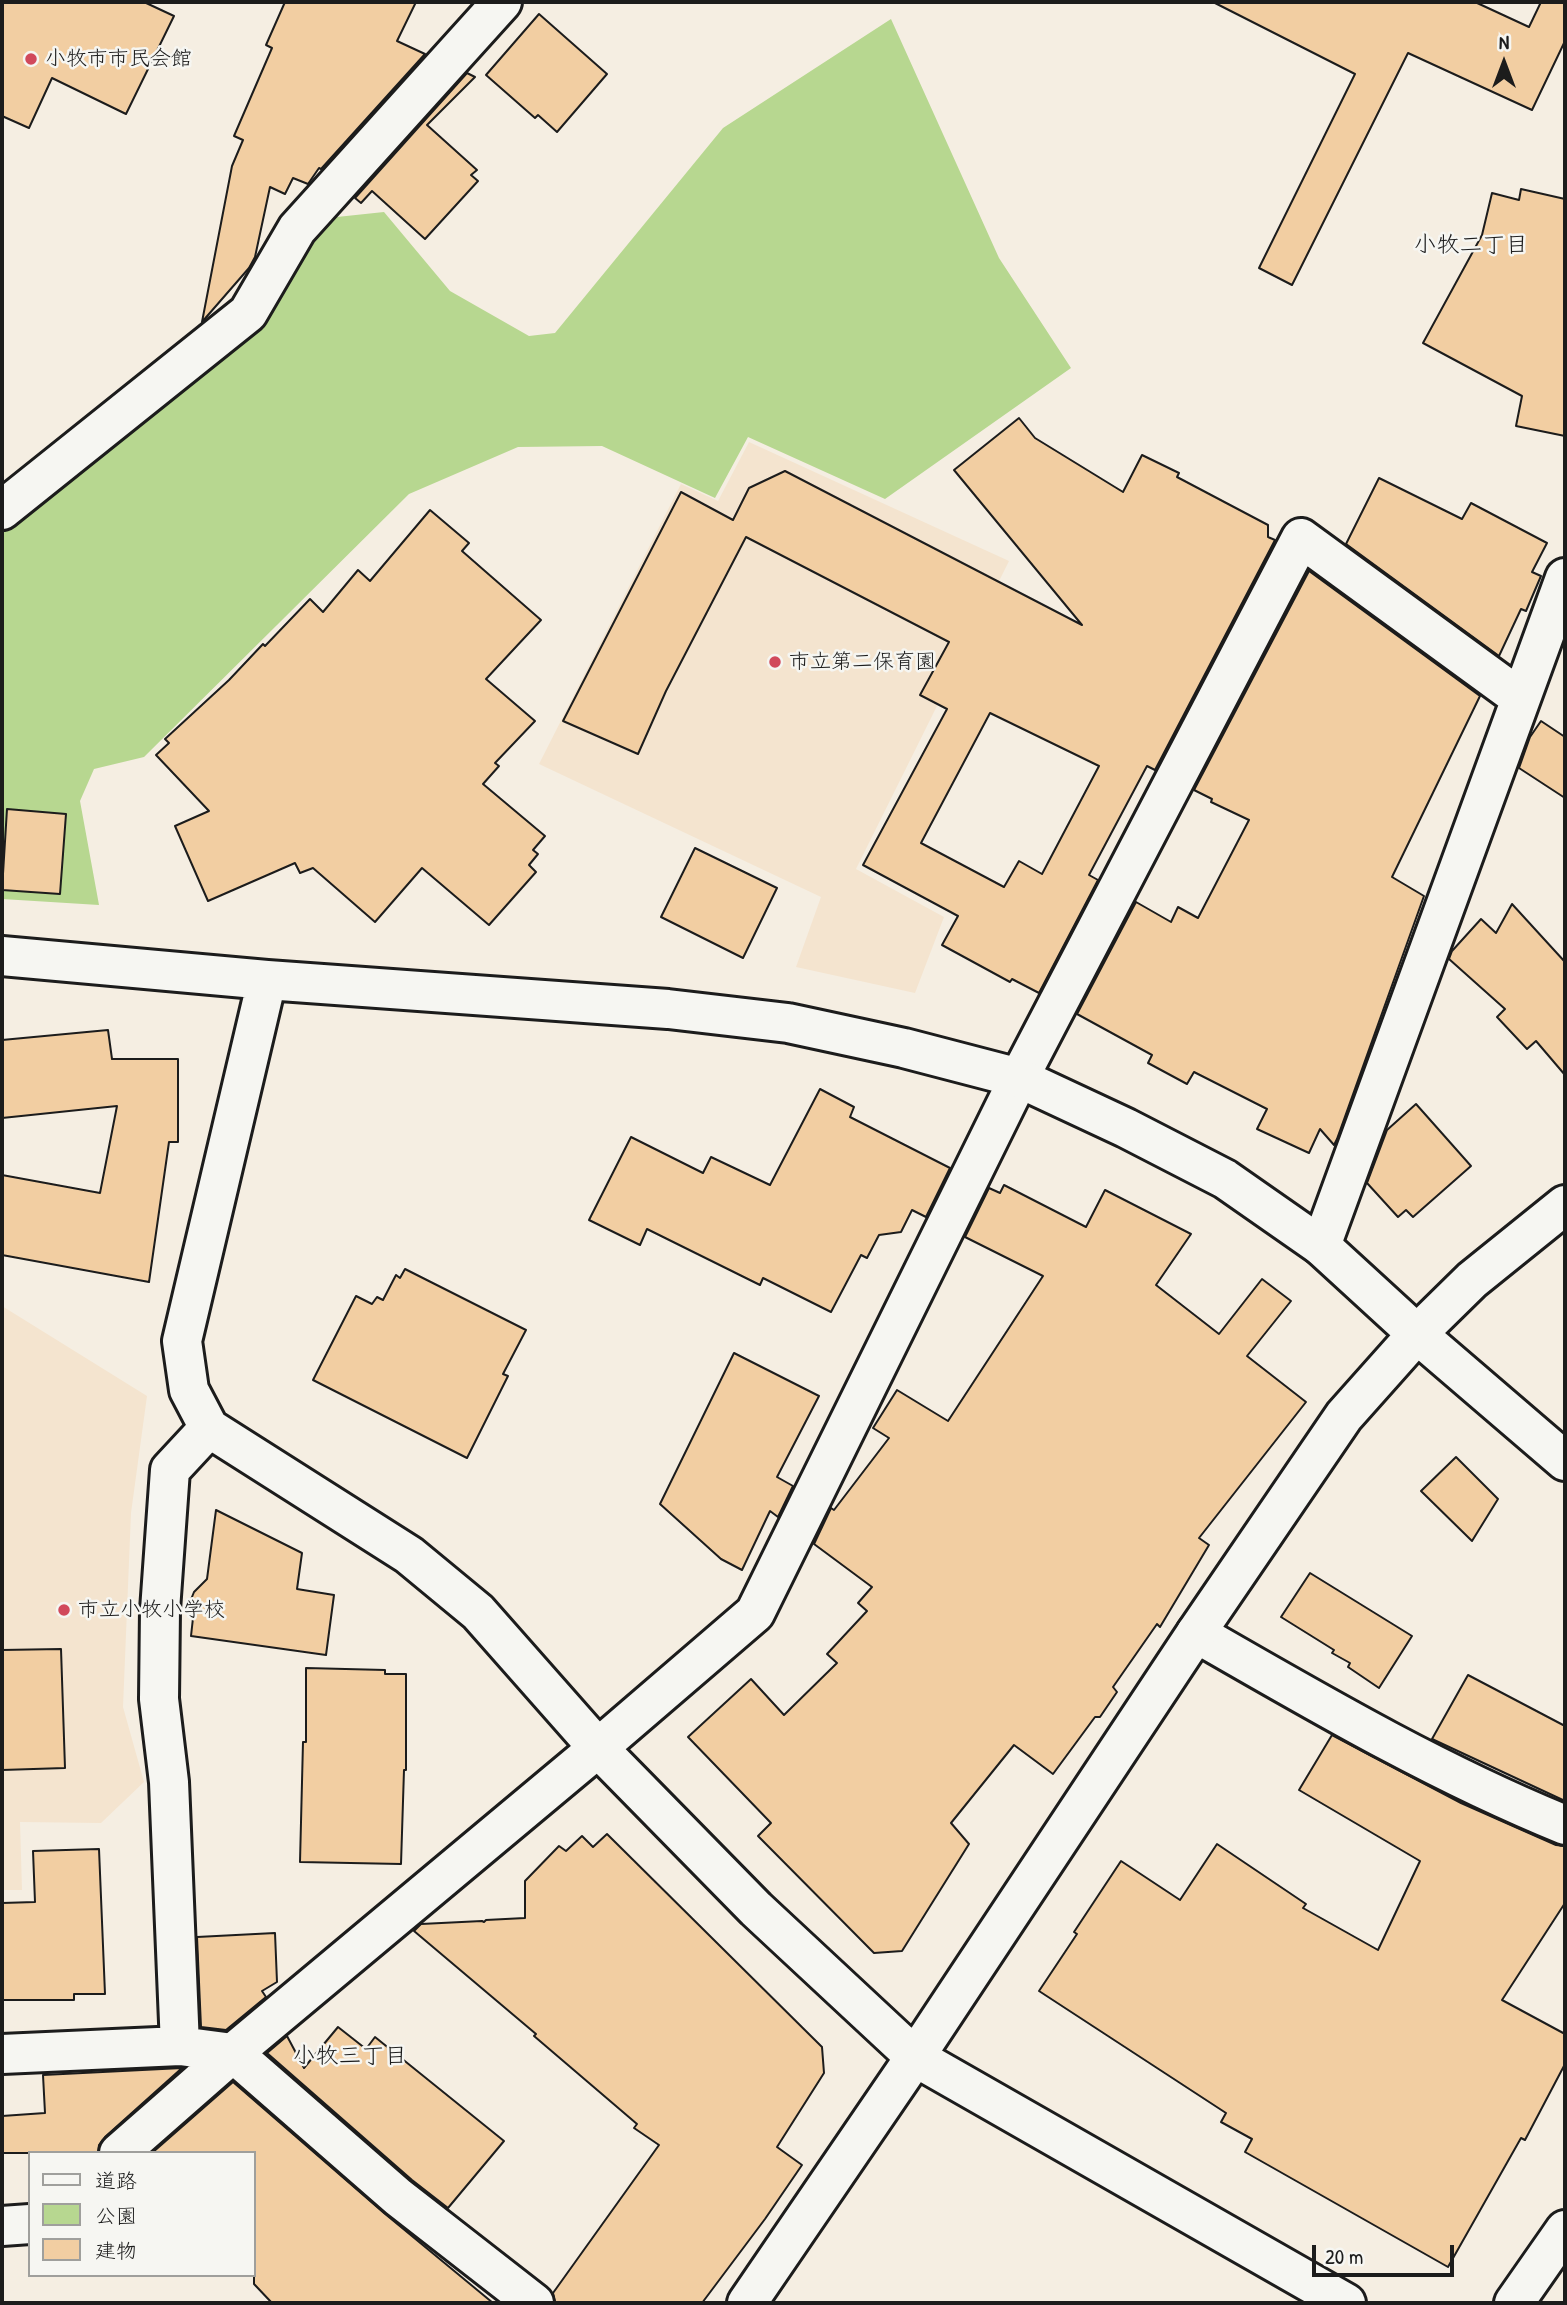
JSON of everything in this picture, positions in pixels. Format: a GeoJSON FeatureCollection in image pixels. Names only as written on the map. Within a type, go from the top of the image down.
{"type":"FeatureCollection","features":[{"type":"Feature","properties":{"kind":"street"},"geometry":{"type":"LineString","coordinates":[[2,510],[248,313],[297,229],[502,2]]}},
{"type":"Feature","properties":{"kind":"street"},"geometry":{"type":"LineString","coordinates":[[121,2151],[233,2053],[755,1613],[1019,1078],[1301,538],[1520,698]]}},
{"type":"Feature","properties":{"kind":"street"},"geometry":{"type":"LineString","coordinates":[[1321,1246],[1565,578]]}},
{"type":"Feature","properties":{"kind":"street"},"geometry":{"type":"LineString","coordinates":[[2,956],[267,980],[668,1009],[788,1023],[904,1048],[1019,1078],[1126,1128],[1224,1179],[1321,1246],[1417,1334],[1565,1461]]}},
{"type":"Feature","properties":{"kind":"street"},"geometry":{"type":"LineString","coordinates":[[267,980],[182,1341],[188,1390],[209,1428],[409,1555],[478,1612],[598,1748],[756,1909],[915,2057],[1346,2303]]}},
{"type":"Feature","properties":{"kind":"street"},"geometry":{"type":"LineString","coordinates":[[747,2303],[1344,1416],[1417,1334],[1472,1280],[1565,1205]]}},
{"type":"Feature","properties":{"kind":"street"},"geometry":{"type":"LineString","coordinates":[[180,2046],[169,1782],[159,1699],[160,1610],[170,1470],[209,1428]]}},
{"type":"Feature","properties":{"kind":"street"},"geometry":{"type":"LineString","coordinates":[[1196,1633],[1345,1719],[1515,1805],[1565,1825]]}},
{"type":"Feature","properties":{"kind":"street"},"geometry":{"type":"LineString","coordinates":[[2,2054],[180,2046],[233,2053],[398,2197],[534,2303]]}},
{"type":"Feature","properties":{"kind":"street"},"geometry":{"type":"LineString","coordinates":[[2,2227],[28,2224]]}},
{"type":"Feature","properties":{"kind":"street"},"geometry":{"type":"LineString","coordinates":[[1514,2303],[1565,2230]]}},
{"type":"Feature","properties":{"kind":"shaded area","name":"市立第二保育園"},"geometry":{"type":"Polygon","coordinates":[[[749,442],[1009,561],[856,869],[944,917],[915,993],[796,967],[821,897],[539,764],[681,484],[718,501],[749,442]]]}},
{"type":"Feature","properties":{"kind":"shaded area","name":"市立小牧小学校"},"geometry":{"type":"Polygon","coordinates":[[[2,1306],[147,1396],[131,1513],[123,1707],[144,1782],[101,1823],[20,1822],[22,1890],[2,1890],[2,1306]]]}},
{"type":"Feature","properties":{"kind":"green space"},"geometry":{"type":"Polygon","coordinates":[[[891,19],[999,258],[1071,368],[885,499],[748,437],[715,498],[602,446],[518,447],[409,494],[144,757],[94,769],[80,801],[99,905],[2,899],[2,530],[98,457],[318,219],[384,212],[450,291],[529,336],[555,333],[723,128],[891,19]]]}},
{"type":"Feature","properties":{"kind":"building"},"geometry":{"type":"Polygon","coordinates":[[[2,2],[144,2],[174,16],[126,114],[52,78],[29,128],[2,116],[2,2]]]}},
{"type":"Feature","properties":{"kind":"building"},"geometry":{"type":"Polygon","coordinates":[[[285,2],[416,2],[397,41],[425,54],[321,169],[319,168],[308,184],[293,178],[285,194],[270,187],[255,257],[249,268],[202,322],[232,166],[243,140],[234,136],[272,48],[266,45],[285,2]]]}},
{"type":"Feature","properties":{"kind":"building"},"geometry":{"type":"Polygon","coordinates":[[[1213,2],[1475,2],[1529,27],[1541,2],[1565,2],[1565,41],[1532,110],[1408,53],[1292,285],[1259,268],[1355,74],[1213,2]]]}},
{"type":"Feature","properties":{"kind":"building"},"geometry":{"type":"Polygon","coordinates":[[[539,14],[607,74],[557,132],[538,115],[535,118],[486,75],[539,14]]]}},
{"type":"Feature","properties":{"kind":"building"},"geometry":{"type":"Polygon","coordinates":[[[467,73],[475,77],[427,125],[477,170],[471,175],[478,181],[425,239],[372,191],[361,203],[355,198],[467,73]]]}},
{"type":"Feature","properties":{"kind":"building"},"geometry":{"type":"Polygon","coordinates":[[[1521,189],[1565,199],[1565,436],[1516,426],[1522,396],[1423,343],[1482,235],[1492,193],[1519,200],[1521,189]]]}},
{"type":"Feature","properties":{"kind":"building"},"geometry":{"type":"Polygon","coordinates":[[[1019,418],[1035,438],[1123,492],[1142,455],[1179,473],[1177,477],[1268,525],[1268,537],[1275,540],[1155,770],[1147,766],[1089,875],[1098,880],[1039,993],[1012,979],[1010,982],[942,945],[958,916],[863,865],[947,709],[920,695],[949,642],[746,537],[666,691],[638,754],[563,721],[681,492],[733,520],[749,488],[785,471],[1082,625],[954,470],[1019,418]],[[990,713],[921,843],[1004,887],[1019,861],[1042,874],[1099,766],[990,713]]]}},
{"type":"Feature","properties":{"kind":"building"},"geometry":{"type":"Polygon","coordinates":[[[1379,478],[1462,519],[1471,503],[1547,543],[1532,572],[1541,576],[1526,611],[1521,609],[1499,656],[1346,544],[1379,478]]]}},
{"type":"Feature","properties":{"kind":"building"},"geometry":{"type":"Polygon","coordinates":[[[430,510],[469,543],[462,551],[541,620],[486,679],[535,721],[495,763],[499,766],[483,784],[545,836],[533,850],[538,854],[529,865],[536,872],[489,925],[422,868],[375,922],[313,868],[300,873],[295,863],[208,901],[175,826],[209,811],[156,755],[169,743],[165,739],[229,680],[263,644],[265,646],[310,599],[323,612],[358,570],[370,581],[430,510]]]}},
{"type":"Feature","properties":{"kind":"building"},"geometry":{"type":"Polygon","coordinates":[[[1309,571],[1480,696],[1392,877],[1424,896],[1337,1139],[1334,1145],[1320,1129],[1309,1153],[1257,1129],[1267,1109],[1194,1072],[1187,1084],[1148,1063],[1152,1055],[1077,1014],[1136,902],[1171,922],[1178,907],[1198,918],[1249,820],[1211,802],[1212,799],[1194,790],[1309,571]]]}},
{"type":"Feature","properties":{"kind":"building"},"geometry":{"type":"Polygon","coordinates":[[[1541,721],[1565,737],[1565,798],[1519,768],[1530,737],[1541,721]]]}},
{"type":"Feature","properties":{"kind":"building"},"geometry":{"type":"Polygon","coordinates":[[[7,809],[66,814],[60,894],[2,890],[7,809]]]}},
{"type":"Feature","properties":{"kind":"building"},"geometry":{"type":"Polygon","coordinates":[[[695,848],[777,888],[743,958],[661,917],[695,848]]]}},
{"type":"Feature","properties":{"kind":"building"},"geometry":{"type":"Polygon","coordinates":[[[1512,904],[1565,962],[1565,1075],[1536,1041],[1527,1049],[1497,1017],[1505,1009],[1449,959],[1452,951],[1481,919],[1496,933],[1512,904]]]}},
{"type":"Feature","properties":{"kind":"building"},"geometry":{"type":"Polygon","coordinates":[[[108,1030],[112,1059],[178,1059],[178,1142],[169,1142],[149,1282],[2,1255],[2,1175],[100,1193],[117,1106],[2,1118],[2,1040],[108,1030]]]}},
{"type":"Feature","properties":{"kind":"building"},"geometry":{"type":"Polygon","coordinates":[[[820,1089],[854,1107],[850,1117],[950,1168],[926,1217],[912,1210],[901,1232],[879,1235],[867,1258],[861,1255],[831,1312],[763,1278],[760,1285],[647,1229],[640,1245],[589,1220],[631,1137],[703,1173],[711,1157],[770,1185],[820,1089]]]}},
{"type":"Feature","properties":{"kind":"building"},"geometry":{"type":"Polygon","coordinates":[[[1416,1104],[1471,1166],[1413,1217],[1406,1210],[1398,1217],[1367,1183],[1387,1130],[1416,1104]]]}},
{"type":"Feature","properties":{"kind":"building"},"geometry":{"type":"Polygon","coordinates":[[[1004,1185],[1086,1227],[1105,1190],[1191,1234],[1156,1285],[1219,1334],[1262,1279],[1291,1301],[1247,1356],[1306,1402],[1199,1538],[1209,1545],[1160,1627],[1157,1624],[1113,1687],[1117,1692],[1100,1717],[1095,1717],[1053,1774],[1014,1745],[951,1823],[969,1844],[902,1951],[874,1953],[758,1836],[771,1823],[688,1737],[751,1679],[784,1715],[837,1663],[827,1654],[867,1611],[858,1603],[872,1587],[814,1544],[831,1508],[834,1510],[889,1438],[873,1428],[897,1390],[948,1421],[1043,1276],[965,1237],[989,1188],[1000,1193],[1004,1185]]]}},
{"type":"Feature","properties":{"kind":"building"},"geometry":{"type":"Polygon","coordinates":[[[405,1269],[526,1330],[503,1374],[508,1376],[467,1458],[313,1380],[356,1296],[372,1304],[377,1297],[383,1300],[396,1275],[400,1278],[405,1269]]]}},
{"type":"Feature","properties":{"kind":"building"},"geometry":{"type":"Polygon","coordinates":[[[734,1353],[819,1396],[777,1477],[793,1486],[778,1517],[770,1511],[742,1570],[721,1559],[660,1504],[734,1353]]]}},
{"type":"Feature","properties":{"kind":"building"},"geometry":{"type":"Polygon","coordinates":[[[1456,1457],[1498,1499],[1472,1541],[1421,1491],[1456,1457]]]}},
{"type":"Feature","properties":{"kind":"building"},"geometry":{"type":"Polygon","coordinates":[[[216,1510],[302,1553],[297,1589],[334,1595],[326,1655],[191,1636],[193,1618],[190,1602],[194,1592],[207,1579],[216,1510]]]}},
{"type":"Feature","properties":{"kind":"building"},"geometry":{"type":"Polygon","coordinates":[[[1310,1573],[1412,1636],[1379,1688],[1348,1667],[1350,1663],[1332,1653],[1334,1650],[1281,1617],[1310,1573]]]}},
{"type":"Feature","properties":{"kind":"building"},"geometry":{"type":"Polygon","coordinates":[[[61,1649],[65,1768],[2,1770],[2,1650],[61,1649]]]}},
{"type":"Feature","properties":{"kind":"building"},"geometry":{"type":"Polygon","coordinates":[[[306,1668],[385,1670],[385,1674],[406,1674],[406,1770],[401,1864],[300,1862],[303,1742],[306,1742],[306,1668]]]}},
{"type":"Feature","properties":{"kind":"building"},"geometry":{"type":"Polygon","coordinates":[[[1468,1675],[1565,1726],[1565,1801],[1432,1739],[1468,1675]]]}},
{"type":"Feature","properties":{"kind":"building"},"geometry":{"type":"Polygon","coordinates":[[[1332,1735],[1461,1803],[1556,1845],[1565,1846],[1565,1903],[1502,2000],[1565,2034],[1565,2064],[1525,2140],[1521,2138],[1448,2267],[1245,2152],[1252,2139],[1221,2122],[1226,2113],[1039,1991],[1121,1861],[1180,1900],[1217,1844],[1306,1904],[1303,1908],[1378,1950],[1420,1861],[1299,1790],[1332,1735]]]}},
{"type":"Feature","properties":{"kind":"building"},"geometry":{"type":"Polygon","coordinates":[[[607,1834],[822,2047],[824,2073],[777,2147],[802,2165],[702,2303],[555,2303],[553,2293],[659,2145],[634,2128],[637,2124],[414,1931],[421,1924],[525,1918],[525,1881],[559,1846],[566,1851],[582,1836],[593,1847],[607,1834]]]}},
{"type":"Feature","properties":{"kind":"building"},"geometry":{"type":"Polygon","coordinates":[[[99,1849],[105,1994],[74,1994],[74,2000],[2,2000],[2,1903],[35,1902],[33,1851],[99,1849]]]}},
{"type":"Feature","properties":{"kind":"building"},"geometry":{"type":"Polygon","coordinates":[[[275,1933],[277,1982],[262,1991],[266,1997],[226,2030],[201,2027],[197,1937],[275,1933]]]}},
{"type":"Feature","properties":{"kind":"building"},"geometry":{"type":"Polygon","coordinates":[[[338,2027],[366,2049],[375,2037],[504,2141],[448,2208],[412,2180],[267,2053],[287,2036],[304,2068],[338,2027]]]}},
{"type":"Feature","properties":{"kind":"building"},"geometry":{"type":"Polygon","coordinates":[[[182,2068],[105,2137],[98,2151],[2,2153],[2,2116],[45,2113],[43,2075],[182,2068]]]}},
{"type":"Feature","properties":{"kind":"building"},"geometry":{"type":"Polygon","coordinates":[[[233,2082],[493,2303],[272,2303],[254,2284],[256,2151],[154,2151],[233,2082]]]}},
{"type":"Feature","properties":{"kind":"place","name":"小牧市市民会館"},"geometry":{"type":"Point","coordinates":[31,59]}},
{"type":"Feature","properties":{"kind":"place","name":"市立第二保育園"},"geometry":{"type":"Point","coordinates":[775,662]}},
{"type":"Feature","properties":{"kind":"place","name":"市立小牧小学校"},"geometry":{"type":"Point","coordinates":[64,1610]}},
{"type":"Feature","properties":{"kind":"district","name":"小牧二丁目"},"geometry":{"type":"Point","coordinates":[1471,246]}},
{"type":"Feature","properties":{"kind":"district","name":"小牧三丁目"},"geometry":{"type":"Point","coordinates":[350,2057]}}]}
